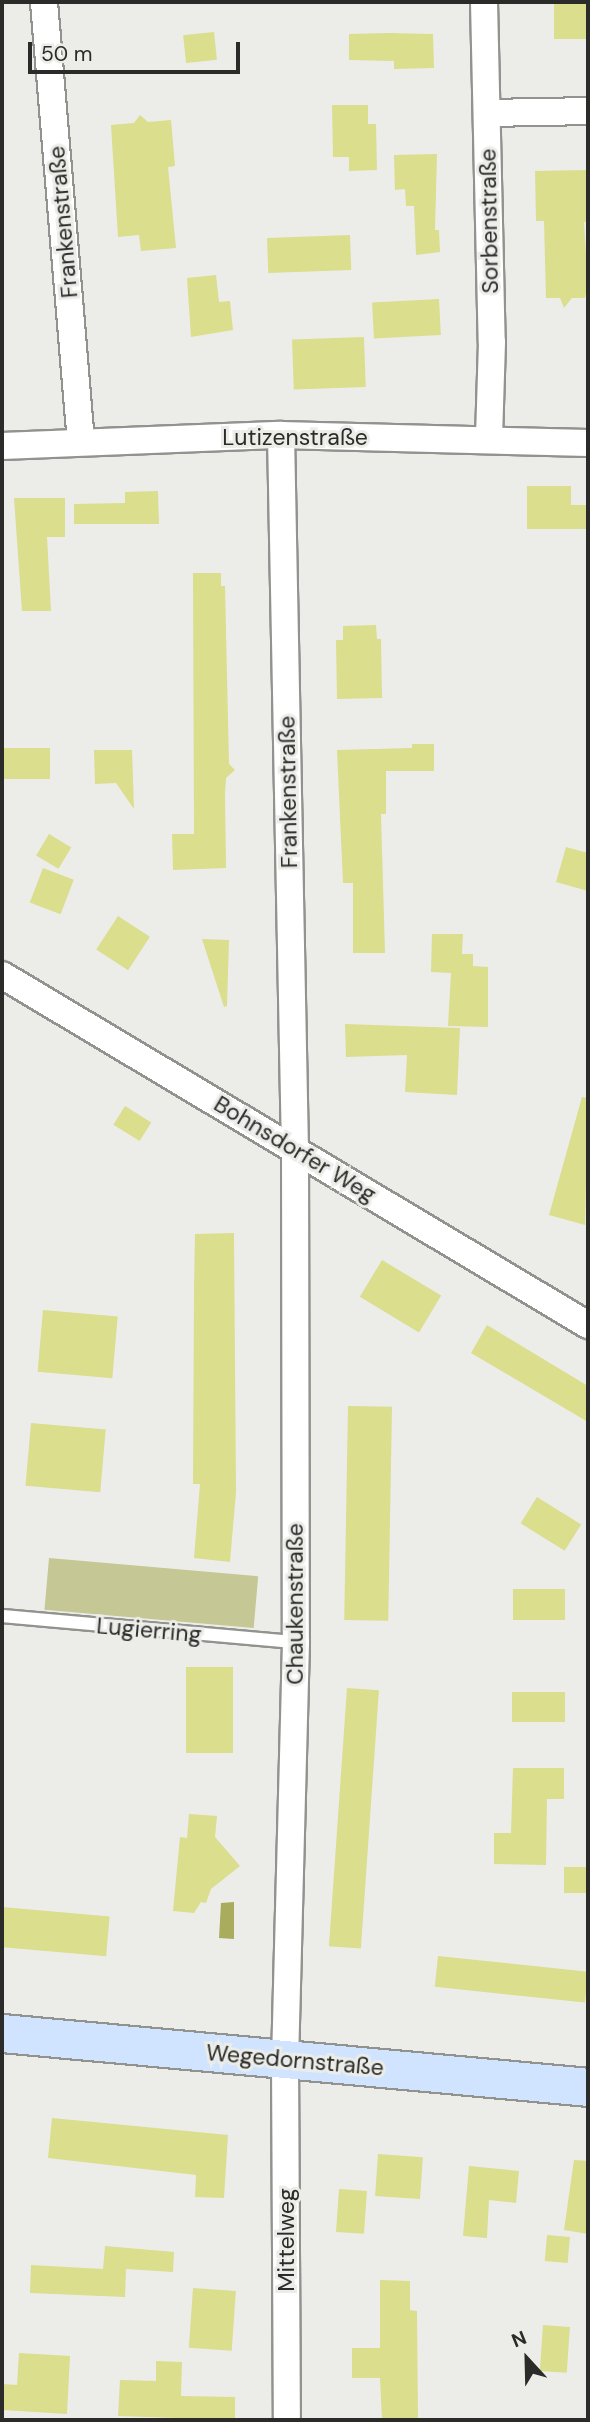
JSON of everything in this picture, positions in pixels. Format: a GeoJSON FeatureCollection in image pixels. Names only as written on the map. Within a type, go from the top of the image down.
{"type":"FeatureCollection","features":[{"type":"Feature","properties":{"kind":"street","name":"Frankenstraße"},"geometry":{"type":"LineString","coordinates":[[44,2],[81,442]]}},
{"type":"Feature","properties":{"kind":"street","name":"Sorbenstraße"},"geometry":{"type":"LineString","coordinates":[[484,2],[489,440]]}},
{"type":"Feature","properties":{"kind":"street"},"geometry":{"type":"LineString","coordinates":[[487,113],[588,111]]}},
{"type":"Feature","properties":{"kind":"street","name":"Frankenstraße"},"geometry":{"type":"LineString","coordinates":[[281,435],[295,1149]]}},
{"type":"Feature","properties":{"kind":"street","name":"Lutizenstraße"},"geometry":{"type":"LineString","coordinates":[[2,446],[281,435],[588,443]]}},
{"type":"Feature","properties":{"kind":"street","name":"Bohnsdorfer Weg"},"geometry":{"type":"LineString","coordinates":[[2,975],[588,1325]]}},
{"type":"Feature","properties":{"kind":"street","name":"Chaukenstraße"},"geometry":{"type":"LineString","coordinates":[[285,2059],[296,1642],[295,1149]]}},
{"type":"Feature","properties":{"kind":"street","name":"Wegedornstraße"},"geometry":{"type":"LineString","coordinates":[[2,2033],[588,2087]]}},
{"type":"Feature","properties":{"kind":"street","name":"Mittelweg"},"geometry":{"type":"LineString","coordinates":[[285,2059],[287,2420]]}},
{"type":"Feature","properties":{"kind":"lane","name":"Lugierring"},"geometry":{"type":"LineString","coordinates":[[2,1616],[296,1642]]}},
{"type":"Feature","properties":{"kind":"shaded area"},"geometry":{"type":"Polygon","coordinates":[[[49,1558],[258,1576],[254,1628],[44,1610],[49,1558]]]}},
{"type":"Feature","properties":{"kind":"shaded area"},"geometry":{"type":"Polygon","coordinates":[[[234,1902],[234,1939],[219,1938],[221,1903],[234,1902]]]}},
{"type":"Feature","properties":{"kind":"building"},"geometry":{"type":"Polygon","coordinates":[[[554,2],[588,2],[588,39],[554,39],[554,2]]]}},
{"type":"Feature","properties":{"kind":"building"},"geometry":{"type":"Polygon","coordinates":[[[214,32],[217,60],[186,63],[183,35],[214,32]]]}},
{"type":"Feature","properties":{"kind":"building"},"geometry":{"type":"Polygon","coordinates":[[[349,34],[433,34],[434,68],[394,69],[394,61],[349,60],[349,34]]]}},
{"type":"Feature","properties":{"kind":"building"},"geometry":{"type":"Polygon","coordinates":[[[332,105],[368,105],[368,124],[376,124],[377,170],[349,171],[349,157],[333,157],[332,105]]]}},
{"type":"Feature","properties":{"kind":"building"},"geometry":{"type":"Polygon","coordinates":[[[140,115],[148,122],[171,120],[175,166],[168,167],[176,248],[141,251],[139,235],[118,237],[111,125],[134,123],[140,115]]]}},
{"type":"Feature","properties":{"kind":"building"},"geometry":{"type":"Polygon","coordinates":[[[437,154],[435,230],[439,230],[440,252],[416,255],[414,206],[406,206],[405,189],[395,190],[394,155],[437,154]]]}},
{"type":"Feature","properties":{"kind":"building"},"geometry":{"type":"Polygon","coordinates":[[[587,170],[588,222],[584,222],[588,283],[585,298],[572,298],[564,308],[560,298],[546,298],[544,221],[536,221],[535,171],[587,170]]]}},
{"type":"Feature","properties":{"kind":"building"},"geometry":{"type":"Polygon","coordinates":[[[350,235],[351,270],[268,273],[267,238],[350,235]]]}},
{"type":"Feature","properties":{"kind":"building"},"geometry":{"type":"Polygon","coordinates":[[[216,275],[219,302],[230,301],[233,330],[191,337],[187,278],[216,275]]]}},
{"type":"Feature","properties":{"kind":"building"},"geometry":{"type":"Polygon","coordinates":[[[439,299],[441,335],[374,338],[372,303],[439,299]]]}},
{"type":"Feature","properties":{"kind":"building"},"geometry":{"type":"Polygon","coordinates":[[[364,337],[366,387],[294,389],[292,340],[364,337]]]}},
{"type":"Feature","properties":{"kind":"building"},"geometry":{"type":"Polygon","coordinates":[[[527,486],[571,486],[571,505],[586,505],[586,529],[527,529],[527,486]]]}},
{"type":"Feature","properties":{"kind":"building"},"geometry":{"type":"Polygon","coordinates":[[[158,491],[159,524],[74,524],[74,504],[125,503],[125,492],[158,491]]]}},
{"type":"Feature","properties":{"kind":"building"},"geometry":{"type":"Polygon","coordinates":[[[14,498],[65,498],[65,537],[47,537],[51,611],[22,611],[14,498]]]}},
{"type":"Feature","properties":{"kind":"building"},"geometry":{"type":"Polygon","coordinates":[[[193,573],[221,573],[221,586],[225,586],[229,764],[235,770],[226,778],[226,868],[173,870],[172,834],[194,834],[193,573]]]}},
{"type":"Feature","properties":{"kind":"building"},"geometry":{"type":"Polygon","coordinates":[[[376,625],[377,639],[381,639],[382,698],[337,699],[336,640],[343,640],[343,626],[376,625]]]}},
{"type":"Feature","properties":{"kind":"building"},"geometry":{"type":"Polygon","coordinates":[[[412,744],[434,744],[434,771],[386,771],[386,814],[381,814],[385,953],[353,953],[353,883],[343,883],[337,750],[412,748],[412,744]]]}},
{"type":"Feature","properties":{"kind":"building"},"geometry":{"type":"Polygon","coordinates":[[[2,748],[50,748],[50,779],[2,779],[2,748]]]}},
{"type":"Feature","properties":{"kind":"building"},"geometry":{"type":"Polygon","coordinates":[[[94,750],[132,750],[134,809],[116,783],[95,784],[94,750]]]}},
{"type":"Feature","properties":{"kind":"building"},"geometry":{"type":"Polygon","coordinates":[[[49,834],[71,847],[58,869],[36,855],[49,834]]]}},
{"type":"Feature","properties":{"kind":"building"},"geometry":{"type":"Polygon","coordinates":[[[566,847],[588,853],[588,891],[556,882],[566,847]]]}},
{"type":"Feature","properties":{"kind":"building"},"geometry":{"type":"Polygon","coordinates":[[[43,868],[74,880],[61,914],[30,903],[43,868]]]}},
{"type":"Feature","properties":{"kind":"building"},"geometry":{"type":"Polygon","coordinates":[[[118,916],[150,937],[128,970],[96,950],[118,916]]]}},
{"type":"Feature","properties":{"kind":"building"},"geometry":{"type":"Polygon","coordinates":[[[432,934],[463,934],[462,954],[473,954],[473,966],[488,967],[488,1027],[448,1026],[451,973],[431,972],[432,934]]]}},
{"type":"Feature","properties":{"kind":"building"},"geometry":{"type":"Polygon","coordinates":[[[202,939],[229,940],[227,1006],[224,1007],[202,939]]]}},
{"type":"Feature","properties":{"kind":"building"},"geometry":{"type":"Polygon","coordinates":[[[345,1024],[460,1028],[457,1095],[405,1092],[407,1055],[346,1057],[345,1024]]]}},
{"type":"Feature","properties":{"kind":"building"},"geometry":{"type":"Polygon","coordinates":[[[582,1097],[588,1098],[585,1225],[549,1215],[582,1097]]]}},
{"type":"Feature","properties":{"kind":"building"},"geometry":{"type":"Polygon","coordinates":[[[125,1106],[151,1122],[140,1141],[113,1125],[125,1106]]]}},
{"type":"Feature","properties":{"kind":"building"},"geometry":{"type":"Polygon","coordinates":[[[234,1233],[236,1492],[230,1562],[194,1558],[200,1484],[193,1484],[194,1289],[195,1234],[234,1233]]]}},
{"type":"Feature","properties":{"kind":"building"},"geometry":{"type":"Polygon","coordinates":[[[382,1260],[441,1296],[419,1332],[360,1297],[382,1260]]]}},
{"type":"Feature","properties":{"kind":"building"},"geometry":{"type":"Polygon","coordinates":[[[43,1310],[118,1317],[112,1378],[38,1372],[43,1310]]]}},
{"type":"Feature","properties":{"kind":"building"},"geometry":{"type":"Polygon","coordinates":[[[487,1325],[588,1386],[588,1422],[471,1353],[487,1325]]]}},
{"type":"Feature","properties":{"kind":"building"},"geometry":{"type":"Polygon","coordinates":[[[348,1406],[392,1407],[388,1621],[344,1620],[348,1406]]]}},
{"type":"Feature","properties":{"kind":"building"},"geometry":{"type":"Polygon","coordinates":[[[31,1423],[106,1430],[100,1492],[26,1486],[31,1423]]]}},
{"type":"Feature","properties":{"kind":"building"},"geometry":{"type":"Polygon","coordinates":[[[537,1497],[581,1525],[565,1551],[521,1523],[537,1497]]]}},
{"type":"Feature","properties":{"kind":"building"},"geometry":{"type":"Polygon","coordinates":[[[513,1589],[565,1589],[565,1620],[513,1620],[513,1589]]]}},
{"type":"Feature","properties":{"kind":"building"},"geometry":{"type":"Polygon","coordinates":[[[186,1667],[233,1667],[233,1753],[186,1753],[186,1667]]]}},
{"type":"Feature","properties":{"kind":"building"},"geometry":{"type":"Polygon","coordinates":[[[347,1688],[379,1690],[361,1949],[329,1946],[347,1688]]]}},
{"type":"Feature","properties":{"kind":"building"},"geometry":{"type":"Polygon","coordinates":[[[512,1692],[565,1692],[565,1722],[512,1722],[512,1692]]]}},
{"type":"Feature","properties":{"kind":"building"},"geometry":{"type":"Polygon","coordinates":[[[513,1768],[564,1768],[564,1799],[547,1799],[546,1865],[494,1864],[494,1833],[511,1833],[513,1768]]]}},
{"type":"Feature","properties":{"kind":"building"},"geometry":{"type":"Polygon","coordinates":[[[189,1814],[217,1816],[215,1837],[240,1866],[211,1889],[206,1903],[201,1902],[194,1913],[173,1911],[180,1837],[187,1838],[189,1814]]]}},
{"type":"Feature","properties":{"kind":"building"},"geometry":{"type":"Polygon","coordinates":[[[564,1867],[588,1867],[588,1893],[564,1893],[564,1867]]]}},
{"type":"Feature","properties":{"kind":"building"},"geometry":{"type":"Polygon","coordinates":[[[2,1907],[110,1916],[106,1956],[2,1947],[2,1907]]]}},
{"type":"Feature","properties":{"kind":"building"},"geometry":{"type":"Polygon","coordinates":[[[438,1956],[588,1972],[585,2003],[435,1987],[438,1956]]]}},
{"type":"Feature","properties":{"kind":"building"},"geometry":{"type":"Polygon","coordinates":[[[52,2118],[228,2135],[224,2198],[195,2197],[196,2175],[48,2158],[52,2118]]]}},
{"type":"Feature","properties":{"kind":"building"},"geometry":{"type":"Polygon","coordinates":[[[378,2154],[423,2157],[420,2199],[375,2196],[378,2154]]]}},
{"type":"Feature","properties":{"kind":"building"},"geometry":{"type":"Polygon","coordinates":[[[574,2160],[588,2161],[588,2234],[564,2230],[574,2160]]]}},
{"type":"Feature","properties":{"kind":"building"},"geometry":{"type":"Polygon","coordinates":[[[469,2166],[519,2171],[516,2203],[489,2200],[487,2238],[463,2236],[469,2166]]]}},
{"type":"Feature","properties":{"kind":"building"},"geometry":{"type":"Polygon","coordinates":[[[339,2189],[367,2191],[364,2234],[336,2232],[339,2189]]]}},
{"type":"Feature","properties":{"kind":"building"},"geometry":{"type":"Polygon","coordinates":[[[547,2235],[570,2237],[568,2263],[545,2261],[547,2235]]]}},
{"type":"Feature","properties":{"kind":"building"},"geometry":{"type":"Polygon","coordinates":[[[105,2246],[174,2252],[173,2272],[126,2269],[125,2297],[30,2293],[31,2265],[103,2269],[105,2246]]]}},
{"type":"Feature","properties":{"kind":"building"},"geometry":{"type":"Polygon","coordinates":[[[380,2280],[410,2281],[410,2310],[417,2311],[418,2420],[382,2420],[380,2378],[352,2378],[352,2348],[380,2348],[380,2280]]]}},
{"type":"Feature","properties":{"kind":"building"},"geometry":{"type":"Polygon","coordinates":[[[193,2288],[236,2291],[232,2351],[189,2348],[193,2288]]]}},
{"type":"Feature","properties":{"kind":"building"},"geometry":{"type":"Polygon","coordinates":[[[543,2325],[570,2327],[567,2373],[540,2371],[543,2325]]]}},
{"type":"Feature","properties":{"kind":"building"},"geometry":{"type":"Polygon","coordinates":[[[19,2353],[70,2356],[67,2414],[2,2410],[3,2384],[17,2385],[19,2353]]]}},
{"type":"Feature","properties":{"kind":"building"},"geometry":{"type":"Polygon","coordinates":[[[156,2361],[182,2362],[181,2396],[235,2397],[235,2420],[118,2416],[120,2380],[156,2381],[156,2361]]]}}]}
